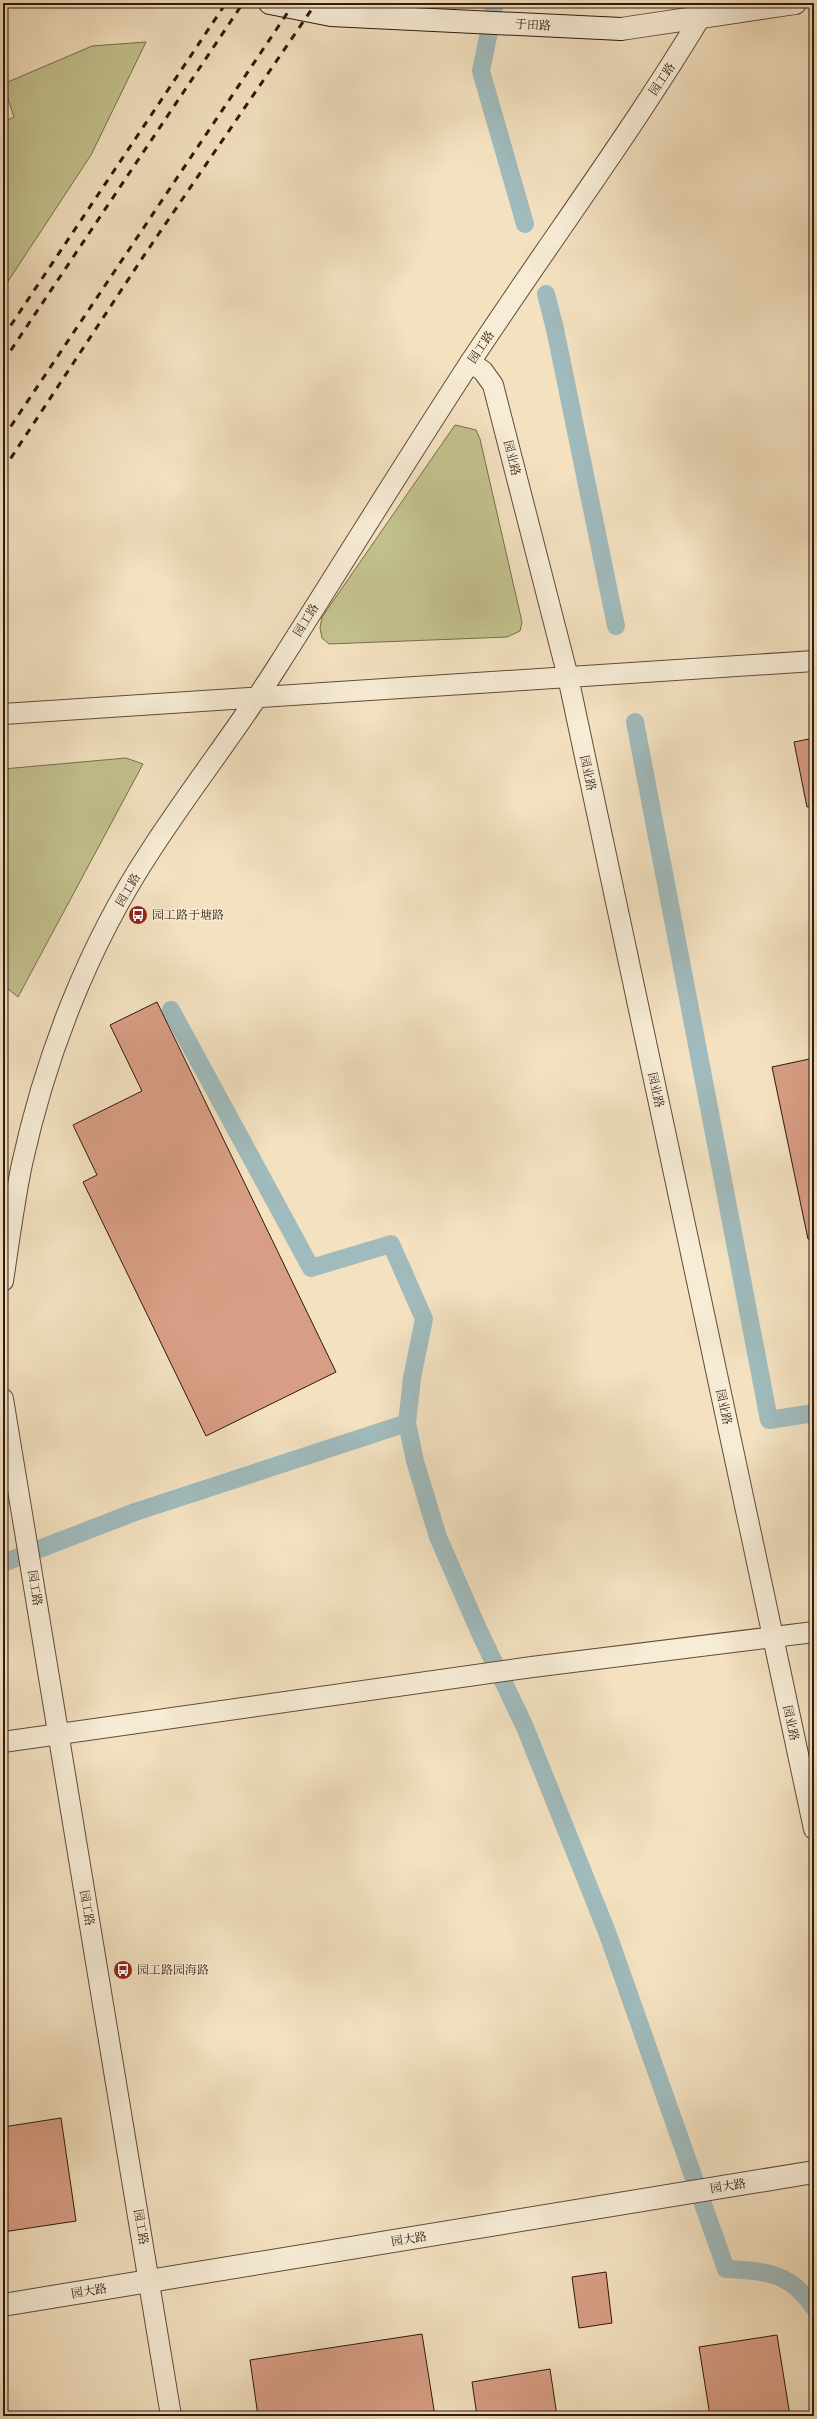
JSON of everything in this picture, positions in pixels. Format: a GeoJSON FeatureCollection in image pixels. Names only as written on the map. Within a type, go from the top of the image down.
{"type":"FeatureCollection","features":[{"type":"Feature","properties":{"kind":"street","name":"于田路"},"geometry":{"type":"LineString","coordinates":[[270,3],[330,15],[621,29],[705,10],[795,3]]}},
{"type":"Feature","properties":{"kind":"street","name":"园工路"},"geometry":{"type":"LineString","coordinates":[[3,1281],[23,1162],[41,1095],[63,1023],[89,962],[150,851],[257,698],[470,362],[672,65],[705,10]]}},
{"type":"Feature","properties":{"kind":"street","name":"园业路"},"geometry":{"type":"LineString","coordinates":[[470,362],[483,371],[493,385],[568,678],[814,1829]]}},
{"type":"Feature","properties":{"kind":"street"},"geometry":{"type":"LineString","coordinates":[[3,714],[814,661]]}},
{"type":"Feature","properties":{"kind":"street","name":"园工路"},"geometry":{"type":"LineString","coordinates":[[3,1399],[171,2416]]}},
{"type":"Feature","properties":{"kind":"street"},"geometry":{"type":"LineString","coordinates":[[3,1742],[477,1674],[814,1632]]}},
{"type":"Feature","properties":{"kind":"street","name":"园大路"},"geometry":{"type":"LineString","coordinates":[[3,2305],[814,2172]]}},
{"type":"Feature","properties":{"kind":"shaded area"},"geometry":{"type":"Polygon","coordinates":[[[146,42],[91,155],[3,289],[3,122],[14,117],[3,84],[92,46],[146,42]]]}},
{"type":"Feature","properties":{"kind":"shaded area"},"geometry":{"type":"Polygon","coordinates":[[[455,425],[476,430],[480,439],[522,622],[520,631],[507,637],[329,644],[322,638],[320,628],[322,617],[455,425]]]}},
{"type":"Feature","properties":{"kind":"shaded area"},"geometry":{"type":"Polygon","coordinates":[[[126,758],[143,764],[18,997],[3,985],[3,769],[126,758]]]}},
{"type":"Feature","properties":{"kind":"building"},"geometry":{"type":"Polygon","coordinates":[[[814,738],[814,806],[807,807],[794,742],[814,738]]]}},
{"type":"Feature","properties":{"kind":"building"},"geometry":{"type":"Polygon","coordinates":[[[157,1002],[336,1372],[206,1436],[83,1182],[97,1175],[73,1125],[142,1091],[110,1025],[157,1002]]]}},
{"type":"Feature","properties":{"kind":"building"},"geometry":{"type":"Polygon","coordinates":[[[814,1058],[814,1239],[808,1239],[772,1067],[814,1058]]]}},
{"type":"Feature","properties":{"kind":"building"},"geometry":{"type":"Polygon","coordinates":[[[61,2118],[76,2221],[3,2232],[3,2127],[61,2118]]]}},
{"type":"Feature","properties":{"kind":"building"},"geometry":{"type":"Polygon","coordinates":[[[606,2272],[612,2323],[579,2328],[572,2277],[606,2272]]]}},
{"type":"Feature","properties":{"kind":"building"},"geometry":{"type":"Polygon","coordinates":[[[422,2334],[435,2416],[258,2416],[250,2360],[422,2334]]]}},
{"type":"Feature","properties":{"kind":"building"},"geometry":{"type":"Polygon","coordinates":[[[777,2335],[790,2416],[710,2416],[699,2347],[777,2335]]]}},
{"type":"Feature","properties":{"kind":"building"},"geometry":{"type":"Polygon","coordinates":[[[550,2369],[557,2416],[477,2416],[472,2382],[550,2369]]]}},
{"type":"Feature","properties":{"kind":"waterway"},"geometry":{"type":"LineString","coordinates":[[495,3],[481,71],[525,224]]}},
{"type":"Feature","properties":{"kind":"waterway"},"geometry":{"type":"LineString","coordinates":[[546,294],[555,329],[616,626]]}},
{"type":"Feature","properties":{"kind":"waterway"},"geometry":{"type":"LineString","coordinates":[[635,722],[769,1420],[814,1413]]}},
{"type":"Feature","properties":{"kind":"waterway"},"geometry":{"type":"LineString","coordinates":[[171,1010],[311,1268],[391,1244],[424,1319],[412,1378],[407,1423],[415,1461],[438,1537],[479,1631],[524,1725],[607,1932],[726,2269],[765,2273],[786,2280],[796,2287],[814,2308]]}},
{"type":"Feature","properties":{"kind":"waterway"},"geometry":{"type":"LineString","coordinates":[[3,1563],[135,1512],[407,1423]]}},
{"type":"Feature","properties":{"kind":"railway"},"geometry":{"type":"LineString","coordinates":[[3,337],[226,3]]}},
{"type":"Feature","properties":{"kind":"railway"},"geometry":{"type":"LineString","coordinates":[[3,362],[243,3]]}},
{"type":"Feature","properties":{"kind":"railway"},"geometry":{"type":"LineString","coordinates":[[3,438],[294,3]]}},
{"type":"Feature","properties":{"kind":"railway"},"geometry":{"type":"LineString","coordinates":[[3,470],[145,254],[316,3]]}},
{"type":"Feature","properties":{"kind":"place","name":"园工路于塘路"},"geometry":{"type":"Point","coordinates":[138,915]}},
{"type":"Feature","properties":{"kind":"place","name":"园工路园海路"},"geometry":{"type":"Point","coordinates":[123,1970]}}]}
